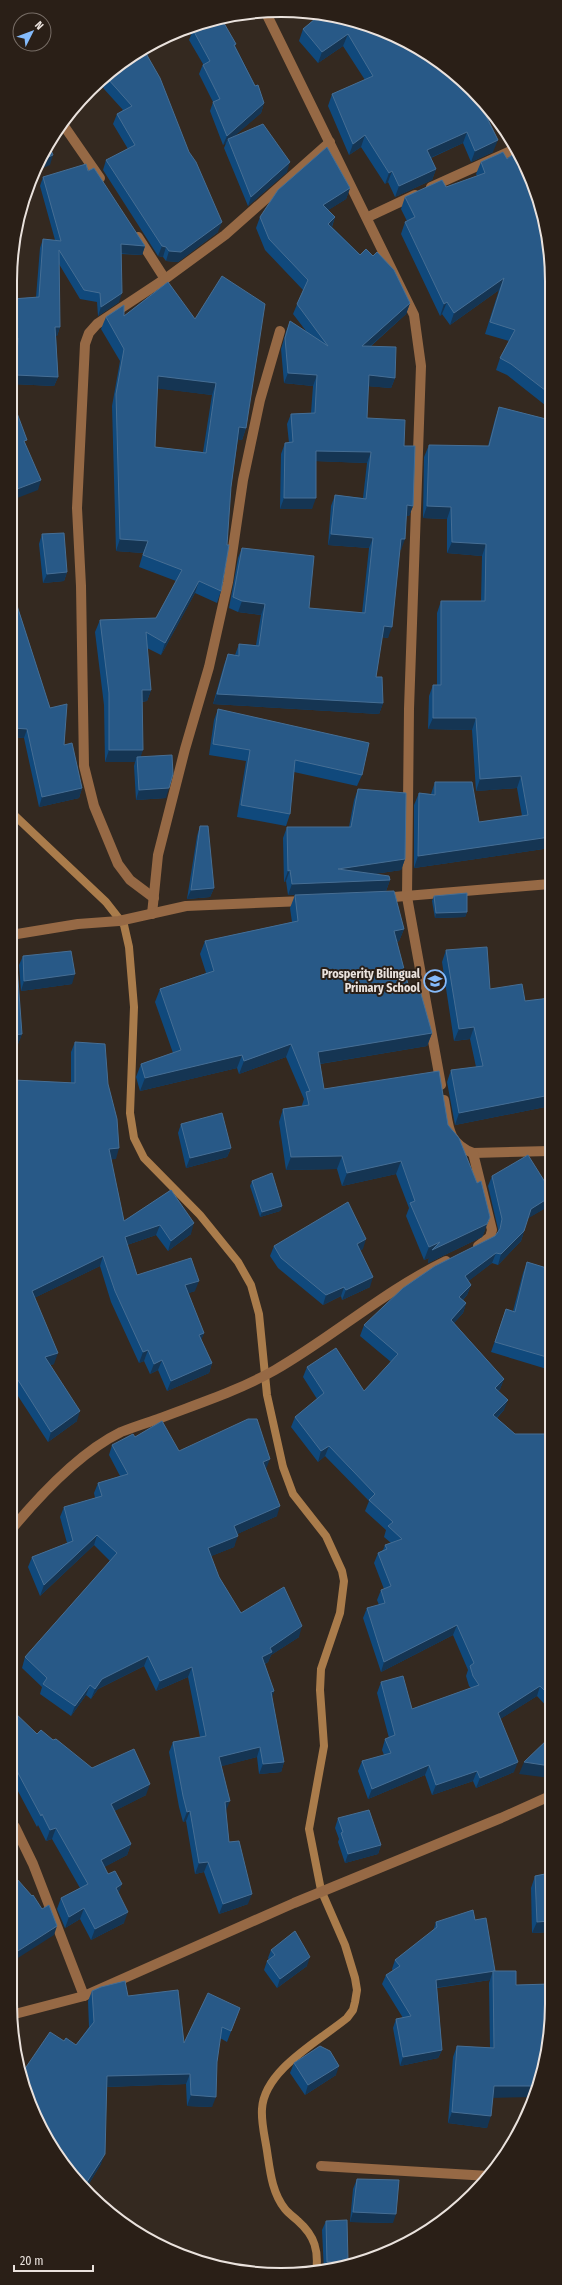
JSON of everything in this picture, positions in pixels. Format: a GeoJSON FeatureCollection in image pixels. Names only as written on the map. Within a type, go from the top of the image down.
{"type":"FeatureCollection","features":[{"type":"Feature","properties":{"kind":"street"},"geometry":{"type":"LineString","coordinates":[[268,18],[368,217],[414,315],[422,366],[410,701],[407,897],[450,1136],[457,1145],[473,1153],[545,1151]]}},
{"type":"Feature","properties":{"kind":"street"},"geometry":{"type":"LineString","coordinates":[[66,128],[104,185]]}},
{"type":"Feature","properties":{"kind":"street"},"geometry":{"type":"LineString","coordinates":[[154,898],[130,880],[118,864],[94,806],[84,766],[81,586],[77,508],[82,392],[86,344],[89,333],[97,324],[165,279],[225,235],[330,142]]}},
{"type":"Feature","properties":{"kind":"street"},"geometry":{"type":"LineString","coordinates":[[368,217],[511,151]]}},
{"type":"Feature","properties":{"kind":"street"},"geometry":{"type":"LineString","coordinates":[[132,229],[165,279]]}},
{"type":"Feature","properties":{"kind":"street"},"geometry":{"type":"LineString","coordinates":[[152,914],[158,855],[185,749],[209,666],[228,582],[243,480],[260,400],[280,331]]}},
{"type":"Feature","properties":{"kind":"street"},"geometry":{"type":"LineString","coordinates":[[375,898],[407,897],[545,884]]}},
{"type":"Feature","properties":{"kind":"street"},"geometry":{"type":"LineString","coordinates":[[17,934],[78,924],[119,921],[186,906],[312,901]]}},
{"type":"Feature","properties":{"kind":"street"},"geometry":{"type":"LineString","coordinates":[[466,1252],[486,1242],[490,1237],[492,1230],[473,1153]]}},
{"type":"Feature","properties":{"kind":"street"},"geometry":{"type":"LineString","coordinates":[[17,1523],[29,1508],[90,1451],[121,1432],[240,1388],[312,1348],[393,1289],[452,1258]]}},
{"type":"Feature","properties":{"kind":"street"},"geometry":{"type":"LineString","coordinates":[[18,2014],[84,1996],[294,1903],[501,1818],[545,1798]]}},
{"type":"Feature","properties":{"kind":"street"},"geometry":{"type":"LineString","coordinates":[[17,1831],[32,1864],[84,1996]]}},
{"type":"Feature","properties":{"kind":"street"},"geometry":{"type":"LineString","coordinates":[[321,2166],[481,2176]]}},
{"type":"Feature","properties":{"kind":"building"},"geometry":{"type":"Polygon","coordinates":[[[315,19],[333,22],[382,37],[413,52],[428,61],[468,94],[486,116],[498,140],[475,151],[467,132],[427,150],[436,169],[399,186],[392,171],[389,173],[365,135],[353,144],[332,94],[373,76],[348,34],[322,52],[303,29],[315,19]]]}},
{"type":"Feature","properties":{"kind":"building"},"geometry":{"type":"Polygon","coordinates":[[[224,23],[236,44],[234,45],[255,86],[258,85],[264,103],[227,136],[213,102],[220,99],[203,65],[210,61],[194,32],[224,23]]]}},
{"type":"Feature","properties":{"kind":"building"},"geometry":{"type":"Polygon","coordinates":[[[146,54],[160,78],[189,152],[196,162],[222,222],[181,252],[169,251],[166,247],[162,246],[106,160],[135,145],[117,114],[132,106],[110,81],[134,61],[146,54]]]}},
{"type":"Feature","properties":{"kind":"building"},"geometry":{"type":"Polygon","coordinates":[[[263,124],[290,162],[251,197],[228,139],[263,124]]]}},
{"type":"Feature","properties":{"kind":"building"},"geometry":{"type":"Polygon","coordinates":[[[327,147],[350,188],[323,205],[335,217],[328,224],[360,255],[366,249],[373,256],[377,252],[394,270],[410,303],[362,346],[396,347],[395,378],[369,375],[367,418],[405,420],[404,446],[415,446],[413,506],[407,505],[405,539],[401,539],[392,627],[384,626],[376,677],[382,677],[383,703],[217,694],[228,654],[239,656],[239,644],[259,646],[265,604],[242,601],[233,597],[242,548],[314,556],[309,608],[365,613],[373,538],[331,534],[335,495],[366,499],[371,452],[316,451],[316,498],[284,498],[285,443],[293,442],[291,414],[315,413],[317,375],[288,373],[285,338],[290,321],[328,346],[297,304],[308,280],[269,239],[260,217],[278,190],[327,147]]]}},
{"type":"Feature","properties":{"kind":"building"},"geometry":{"type":"Polygon","coordinates":[[[51,151],[53,155],[48,157],[51,151]]]}},
{"type":"Feature","properties":{"kind":"building"},"geometry":{"type":"Polygon","coordinates":[[[503,152],[507,159],[513,154],[525,180],[536,213],[543,247],[545,281],[545,390],[511,364],[500,358],[515,330],[490,322],[504,278],[454,313],[447,302],[444,304],[405,222],[415,217],[405,197],[442,180],[446,187],[485,173],[481,162],[503,152]]]}},
{"type":"Feature","properties":{"kind":"building"},"geometry":{"type":"Polygon","coordinates":[[[86,164],[88,171],[94,168],[145,246],[121,244],[122,293],[101,307],[100,293],[84,290],[59,250],[60,327],[55,327],[58,377],[17,375],[17,299],[39,297],[43,239],[61,241],[43,177],[86,164]]]}},
{"type":"Feature","properties":{"kind":"building"},"geometry":{"type":"Polygon","coordinates":[[[222,276],[265,304],[246,428],[239,427],[231,487],[227,545],[229,545],[221,591],[199,581],[165,643],[146,632],[151,690],[142,690],[143,750],[109,750],[109,693],[100,620],[156,618],[182,570],[143,555],[148,541],[120,539],[116,394],[124,349],[106,317],[124,305],[124,316],[168,282],[195,319],[222,276]],[[158,376],[155,447],[206,453],[216,383],[158,376]]]}},
{"type":"Feature","properties":{"kind":"building"},"geometry":{"type":"Polygon","coordinates":[[[499,407],[545,419],[545,838],[418,856],[419,793],[435,795],[435,782],[472,782],[479,822],[528,815],[521,776],[480,779],[476,718],[433,718],[433,685],[441,685],[441,601],[485,601],[486,544],[452,542],[451,507],[427,506],[429,445],[489,446],[499,407]]]}},
{"type":"Feature","properties":{"kind":"building"},"geometry":{"type":"Polygon","coordinates":[[[17,413],[27,440],[24,441],[41,480],[17,489],[17,413]]]}},
{"type":"Feature","properties":{"kind":"building"},"geometry":{"type":"Polygon","coordinates":[[[64,533],[67,572],[47,574],[42,534],[64,533]]]}},
{"type":"Feature","properties":{"kind":"building"},"geometry":{"type":"Polygon","coordinates":[[[17,606],[50,708],[67,704],[64,745],[72,743],[82,788],[42,797],[27,729],[17,728],[17,606]]]}},
{"type":"Feature","properties":{"kind":"building"},"geometry":{"type":"Polygon","coordinates":[[[218,709],[369,743],[362,775],[295,760],[290,814],[241,805],[250,750],[213,744],[218,709]]]}},
{"type":"Feature","properties":{"kind":"building"},"geometry":{"type":"Polygon","coordinates":[[[172,755],[173,774],[169,788],[139,790],[137,757],[172,755]]]}},
{"type":"Feature","properties":{"kind":"building"},"geometry":{"type":"Polygon","coordinates":[[[358,789],[406,793],[405,859],[338,869],[389,876],[390,880],[292,884],[290,870],[288,871],[287,827],[351,827],[358,789]]]}},
{"type":"Feature","properties":{"kind":"building"},"geometry":{"type":"Polygon","coordinates":[[[200,826],[208,826],[214,888],[191,890],[200,826]]]}},
{"type":"Feature","properties":{"kind":"building"},"geometry":{"type":"Polygon","coordinates":[[[394,891],[404,929],[394,931],[409,988],[419,987],[432,1033],[318,1052],[324,1089],[439,1071],[448,1125],[459,1138],[477,1183],[481,1181],[490,1217],[487,1224],[432,1250],[440,1242],[429,1247],[410,1203],[415,1201],[401,1161],[347,1173],[342,1156],[291,1157],[283,1109],[309,1105],[306,1092],[310,1091],[291,1044],[244,1061],[242,1055],[145,1078],[141,1064],[181,1050],[160,989],[214,971],[205,941],[298,921],[295,895],[394,891]]]}},
{"type":"Feature","properties":{"kind":"building"},"geometry":{"type":"Polygon","coordinates":[[[467,893],[467,912],[436,913],[434,896],[467,893]]]}},
{"type":"Feature","properties":{"kind":"building"},"geometry":{"type":"Polygon","coordinates":[[[487,947],[490,989],[522,984],[525,1001],[545,999],[545,1096],[459,1113],[451,1070],[483,1066],[474,1027],[459,1029],[446,950],[487,947]]]}},
{"type":"Feature","properties":{"kind":"building"},"geometry":{"type":"Polygon","coordinates":[[[71,951],[75,974],[24,981],[23,956],[71,951]]]}},
{"type":"Feature","properties":{"kind":"building"},"geometry":{"type":"Polygon","coordinates":[[[17,966],[22,1034],[17,1034],[17,966]]]}},
{"type":"Feature","properties":{"kind":"building"},"geometry":{"type":"Polygon","coordinates":[[[75,1042],[105,1044],[108,1084],[117,1119],[119,1148],[109,1149],[124,1221],[171,1190],[194,1223],[171,1241],[160,1225],[125,1237],[137,1275],[191,1258],[199,1281],[185,1285],[204,1333],[199,1335],[212,1363],[171,1381],[162,1360],[154,1364],[148,1350],[143,1352],[115,1291],[103,1256],[32,1291],[58,1353],[45,1357],[80,1411],[51,1432],[18,1380],[17,1385],[17,1080],[75,1083],[75,1042]]]}},
{"type":"Feature","properties":{"kind":"building"},"geometry":{"type":"Polygon","coordinates":[[[222,1113],[231,1148],[190,1158],[181,1124],[222,1113]]]}},
{"type":"Feature","properties":{"kind":"building"},"geometry":{"type":"Polygon","coordinates":[[[528,1155],[545,1182],[545,1200],[531,1209],[524,1231],[501,1254],[496,1253],[465,1276],[471,1285],[459,1297],[466,1303],[451,1320],[504,1379],[495,1388],[508,1400],[493,1415],[515,1434],[545,1434],[545,1691],[540,1686],[498,1713],[518,1762],[480,1778],[477,1771],[436,1785],[429,1765],[372,1789],[362,1761],[391,1753],[385,1739],[395,1735],[381,1682],[403,1676],[412,1709],[479,1685],[473,1676],[470,1666],[474,1663],[457,1625],[384,1662],[367,1608],[385,1603],[381,1590],[391,1586],[378,1553],[387,1549],[385,1545],[402,1539],[388,1526],[393,1522],[369,1500],[375,1494],[329,1446],[321,1451],[295,1417],[324,1393],[307,1367],[336,1348],[364,1391],[398,1354],[364,1325],[403,1288],[435,1266],[495,1236],[500,1229],[502,1219],[492,1176],[528,1155]]]}},
{"type":"Feature","properties":{"kind":"building"},"geometry":{"type":"Polygon","coordinates":[[[272,1173],[282,1206],[262,1212],[252,1181],[272,1173]]]}},
{"type":"Feature","properties":{"kind":"building"},"geometry":{"type":"Polygon","coordinates":[[[348,1202],[366,1239],[357,1244],[373,1277],[346,1290],[344,1287],[326,1295],[281,1258],[274,1246],[348,1202]]]}},
{"type":"Feature","properties":{"kind":"building"},"geometry":{"type":"Polygon","coordinates":[[[527,1262],[545,1267],[545,1357],[495,1342],[506,1309],[515,1312],[527,1262]]]}},
{"type":"Feature","properties":{"kind":"building"},"geometry":{"type":"Polygon","coordinates":[[[248,1419],[257,1419],[270,1459],[263,1462],[280,1506],[234,1526],[238,1536],[208,1548],[219,1577],[241,1613],[284,1587],[302,1626],[270,1648],[272,1652],[262,1657],[274,1691],[271,1692],[284,1762],[263,1764],[260,1747],[219,1757],[230,1801],[225,1802],[229,1842],[239,1841],[252,1894],[223,1904],[208,1862],[199,1863],[190,1811],[187,1812],[183,1796],[173,1742],[206,1736],[192,1667],[160,1681],[148,1656],[102,1679],[95,1689],[90,1685],[75,1706],[43,1684],[47,1678],[25,1657],[117,1553],[97,1535],[44,1585],[32,1557],[73,1541],[64,1507],[102,1496],[98,1483],[128,1474],[112,1445],[133,1434],[135,1437],[162,1421],[179,1451],[248,1419]]]}},
{"type":"Feature","properties":{"kind":"building"},"geometry":{"type":"Polygon","coordinates":[[[17,1715],[37,1734],[41,1730],[53,1740],[56,1739],[92,1768],[134,1749],[150,1784],[111,1804],[131,1844],[101,1860],[108,1874],[115,1871],[122,1884],[116,1888],[128,1912],[95,1929],[84,1908],[69,1917],[61,1898],[88,1884],[56,1828],[50,1830],[42,1814],[41,1816],[17,1771],[17,1715]]]}},
{"type":"Feature","properties":{"kind":"building"},"geometry":{"type":"Polygon","coordinates":[[[545,1742],[545,1765],[524,1762],[545,1742]]]}},
{"type":"Feature","properties":{"kind":"building"},"geometry":{"type":"Polygon","coordinates":[[[369,1810],[381,1845],[348,1854],[338,1818],[369,1810]]]}},
{"type":"Feature","properties":{"kind":"building"},"geometry":{"type":"Polygon","coordinates":[[[545,1874],[545,1921],[537,1922],[535,1876],[545,1874]]]}},
{"type":"Feature","properties":{"kind":"building"},"geometry":{"type":"Polygon","coordinates":[[[17,1879],[32,1896],[33,1895],[42,1909],[49,1905],[57,1926],[17,1952],[17,1879]]]}},
{"type":"Feature","properties":{"kind":"building"},"geometry":{"type":"Polygon","coordinates":[[[473,1910],[475,1920],[486,1918],[495,1971],[436,1980],[442,2050],[403,2057],[396,2019],[411,2016],[386,1975],[400,1966],[395,1960],[437,1927],[436,1922],[473,1910]]]}},
{"type":"Feature","properties":{"kind":"building"},"geometry":{"type":"Polygon","coordinates":[[[295,1931],[310,1957],[280,1979],[267,1961],[275,1955],[271,1950],[295,1931]]]}},
{"type":"Feature","properties":{"kind":"building"},"geometry":{"type":"Polygon","coordinates":[[[493,1971],[516,1971],[516,1985],[545,1984],[543,2038],[532,2086],[494,2086],[491,2116],[452,2112],[457,2046],[494,2048],[493,1971]]]}},
{"type":"Feature","properties":{"kind":"building"},"geometry":{"type":"Polygon","coordinates":[[[125,1981],[128,1996],[178,1990],[184,2043],[208,1993],[240,2008],[231,2031],[222,2027],[217,2062],[216,2097],[191,2095],[190,2074],[107,2076],[105,2154],[87,2182],[61,2151],[52,2136],[37,2105],[25,2068],[50,2032],[64,2041],[66,2038],[76,2045],[94,2022],[92,1991],[101,1987],[125,1981]]]}},
{"type":"Feature","properties":{"kind":"building"},"geometry":{"type":"Polygon","coordinates":[[[320,2046],[330,2051],[339,2066],[308,2085],[294,2063],[320,2046]]]}},
{"type":"Feature","properties":{"kind":"building"},"geometry":{"type":"Polygon","coordinates":[[[357,2179],[399,2180],[396,2214],[353,2212],[357,2179]]]}},
{"type":"Feature","properties":{"kind":"building"},"geometry":{"type":"Polygon","coordinates":[[[347,2220],[348,2259],[327,2262],[326,2221],[347,2220]]]}},
{"type":"Feature","properties":{"kind":"waterway"},"geometry":{"type":"LineString","coordinates":[[17,818],[106,902],[124,925],[129,947],[134,1007],[130,1113],[134,1138],[144,1158],[200,1215],[238,1262],[251,1285],[259,1314],[267,1395],[283,1467],[293,1494],[326,1536],[342,1571],[344,1581],[340,1613],[321,1669],[320,1690],[324,1746],[309,1829],[321,1890],[345,1945],[357,1990],[353,2010],[347,2018],[308,2047],[282,2069],[272,2082],[265,2095],[262,2109],[263,2130],[274,2189],[285,2209],[304,2227],[312,2238],[316,2251],[317,2266]]}},
{"type":"Feature","properties":{"kind":"place","name":"Prosperity Bilingual Primary School"},"geometry":{"type":"Point","coordinates":[435,981]}}]}
